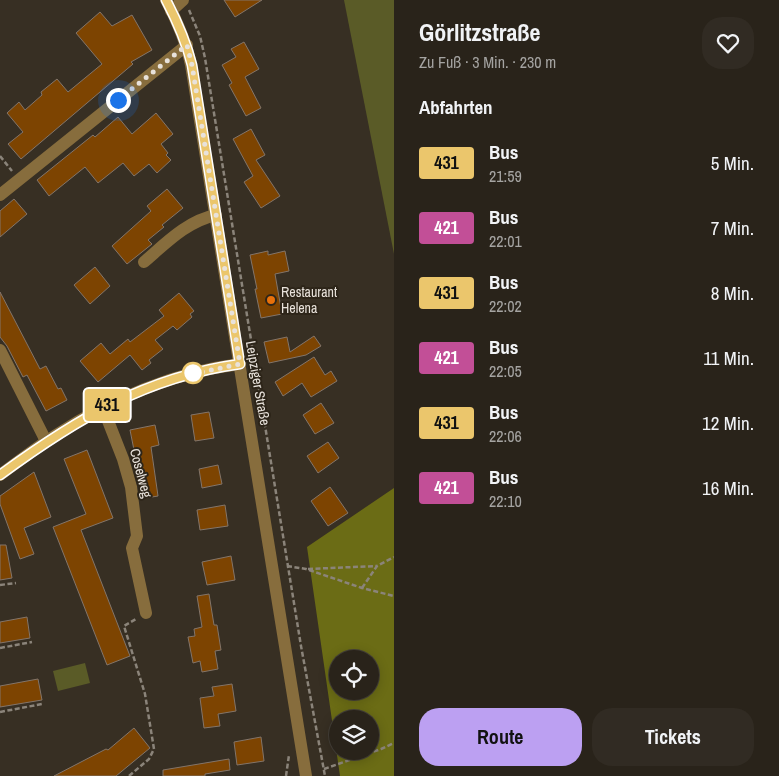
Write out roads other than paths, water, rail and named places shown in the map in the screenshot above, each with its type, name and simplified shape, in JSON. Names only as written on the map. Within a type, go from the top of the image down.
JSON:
[{"type":"street","points":[[168,5],[186,5]]},
{"type":"street","name":"Leipziger Straße","points":[[168,5],[187,45],[192,65],[306,776]]},
{"type":"street","points":[[0,195],[187,45]]},
{"type":"street","points":[[144,262],[191,223],[216,215]]},
{"type":"street","points":[[0,350],[46,442]]},
{"type":"street","points":[[0,475],[46,442],[102,408],[136,392],[199,372],[240,364]]},
{"type":"street","name":"Coselweg","points":[[102,408],[123,459],[130,487],[137,536],[132,548],[146,613]]},
{"type":"place","name":"Restaurant Helena","points":[[271,300]]}]
